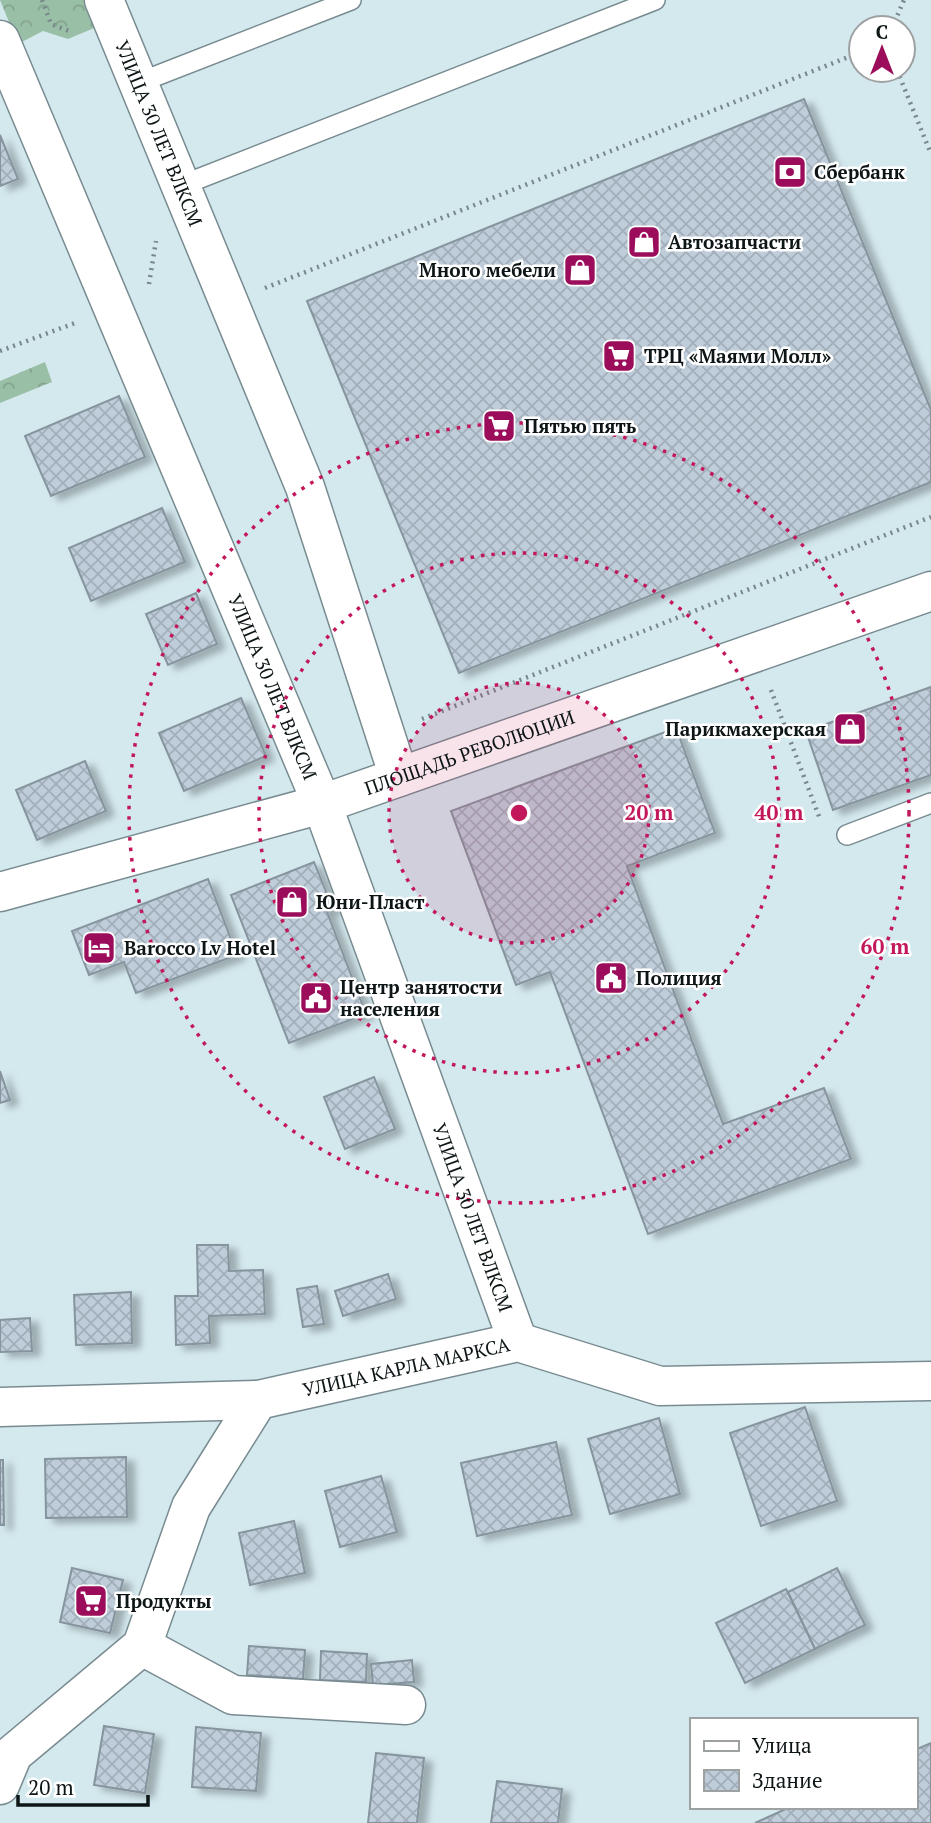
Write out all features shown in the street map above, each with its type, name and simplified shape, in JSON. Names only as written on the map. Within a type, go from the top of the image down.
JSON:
[{"type":"street","name":"УЛИЦА 30 ЛЕТ ВЛКСМ","points":[[104,0],[305,487],[399,777]]},
{"type":"street","name":"УЛИЦА 30 ЛЕТ ВЛКСМ","points":[[0,40],[323,804],[518,1342]]},
{"type":"street","name":"ПЛОЩАДЬ РЕВОЛЮЦИИ","points":[[0,892],[323,804],[931,591]]},
{"type":"street","name":"УЛИЦА КАРЛА МАРКСА","points":[[0,1407],[258,1400],[518,1342],[660,1386],[931,1381]]},
{"type":"street","points":[[0,1785],[13,1754],[142,1646],[191,1507],[258,1400]]},
{"type":"street","points":[[142,1646],[233,1695],[406,1705]]},
{"type":"lane","points":[[138,83],[351,0]]},
{"type":"lane","points":[[180,186],[655,0]]},
{"type":"lane","points":[[847,835],[931,803]]},
{"type":"path","points":[[42,0],[51,24],[78,34]]},
{"type":"path","points":[[229,303],[847,58]]},
{"type":"path","points":[[903,84],[931,154]]},
{"type":"path","points":[[0,351],[114,309]]},
{"type":"path","points":[[385,734],[931,517]]},
{"type":"path","points":[[757,653],[828,841],[847,835]]},
{"type":"green space","points":[[0,0],[88,0],[99,26],[68,39],[43,31],[18,44]]},
{"type":"green space","points":[[45,362],[52,382],[0,403],[0,381]]},
{"type":"building","name":"ТРЦ «Маями Молл»","points":[[804,99],[931,410],[931,482],[459,673],[307,301]]},
{"type":"building","points":[[0,135],[18,179],[0,186]]},
{"type":"building","points":[[119,396],[145,457],[51,496],[25,436]]},
{"type":"building","points":[[162,508],[185,562],[91,601],[69,548]]},
{"type":"building","points":[[196,593],[217,644],[168,665],[146,614]]},
{"type":"building","points":[[931,687],[931,775],[833,810],[806,731]]},
{"type":"building","points":[[241,698],[266,756],[184,791],[159,733]]},
{"type":"building","name":"Полиция","points":[[676,728],[715,833],[627,866],[723,1124],[824,1088],[851,1159],[648,1234],[550,972],[516,985],[451,811]]},
{"type":"building","points":[[85,761],[106,811],[37,840],[16,790]]},
{"type":"building","points":[[314,862],[333,909],[327,912],[366,1014],[289,1043],[231,895]]},
{"type":"building","points":[[208,879],[237,955],[136,993],[124,962],[89,975],[72,931]]},
{"type":"building","points":[[0,1071],[10,1100],[0,1103]]},
{"type":"building","points":[[374,1077],[395,1129],[345,1149],[324,1097]]},
{"type":"building","points":[[197,1245],[228,1245],[229,1271],[263,1270],[265,1314],[209,1316],[210,1343],[176,1345],[175,1296],[198,1296]]},
{"type":"building","points":[[388,1274],[396,1299],[343,1316],[335,1291]]},
{"type":"building","points":[[317,1286],[324,1324],[303,1327],[297,1289]]},
{"type":"building","points":[[131,1292],[132,1343],[76,1345],[74,1295]]},
{"type":"building","points":[[30,1318],[32,1351],[0,1352],[0,1320]]},
{"type":"building","points":[[805,1407],[837,1501],[761,1526],[730,1433]]},
{"type":"building","points":[[659,1418],[680,1494],[610,1514],[588,1439]]},
{"type":"building","points":[[556,1442],[572,1515],[477,1536],[461,1463]]},
{"type":"building","points":[[126,1457],[127,1517],[46,1518],[45,1459]]},
{"type":"building","points":[[0,1460],[3,1460],[4,1525],[0,1525]]},
{"type":"building","points":[[381,1476],[397,1532],[340,1547],[325,1491]]},
{"type":"building","points":[[294,1521],[305,1573],[250,1585],[239,1533]]},
{"type":"building","name":"Продукты","points":[[72,1568],[123,1580],[110,1633],[60,1622]]},
{"type":"building","points":[[837,1568],[865,1625],[815,1649],[788,1592]]},
{"type":"building","points":[[786,1589],[815,1649],[745,1683],[716,1623]]},
{"type":"building","points":[[249,1646],[305,1650],[303,1679],[247,1675]]},
{"type":"building","points":[[321,1651],[367,1654],[366,1682],[320,1680]]},
{"type":"building","points":[[412,1660],[414,1682],[373,1685],[371,1664]]},
{"type":"building","points":[[104,1726],[154,1734],[145,1793],[94,1785]]},
{"type":"building","points":[[196,1727],[261,1733],[256,1791],[192,1787]]},
{"type":"building","points":[[931,1743],[931,1823],[755,1823],[786,1809],[917,1809],[917,1749]]},
{"type":"building","points":[[376,1753],[424,1758],[417,1823],[368,1823]]},
{"type":"building","points":[[497,1781],[562,1789],[558,1823],[491,1823]]},
{"type":"place","name":"Сбербанк","points":[[790,172]]},
{"type":"place","name":"Автозапчасти","points":[[644,242]]},
{"type":"place","name":"Много мебели","points":[[580,270]]},
{"type":"place","name":"ТРЦ «Маями Молл»","points":[[619,356]]},
{"type":"place","name":"Пятью пять","points":[[499,426]]},
{"type":"place","name":"Парикмахерская","points":[[850,729]]},
{"type":"place","name":"Юни-Пласт","points":[[292,902]]},
{"type":"place","name":"Barocco Lv Hotel","points":[[99,948]]},
{"type":"place","name":"Полиция","points":[[611,978]]},
{"type":"place","name":"Центр занятости населения","points":[[316,998]]},
{"type":"place","name":"Продукты","points":[[91,1601]]}]
